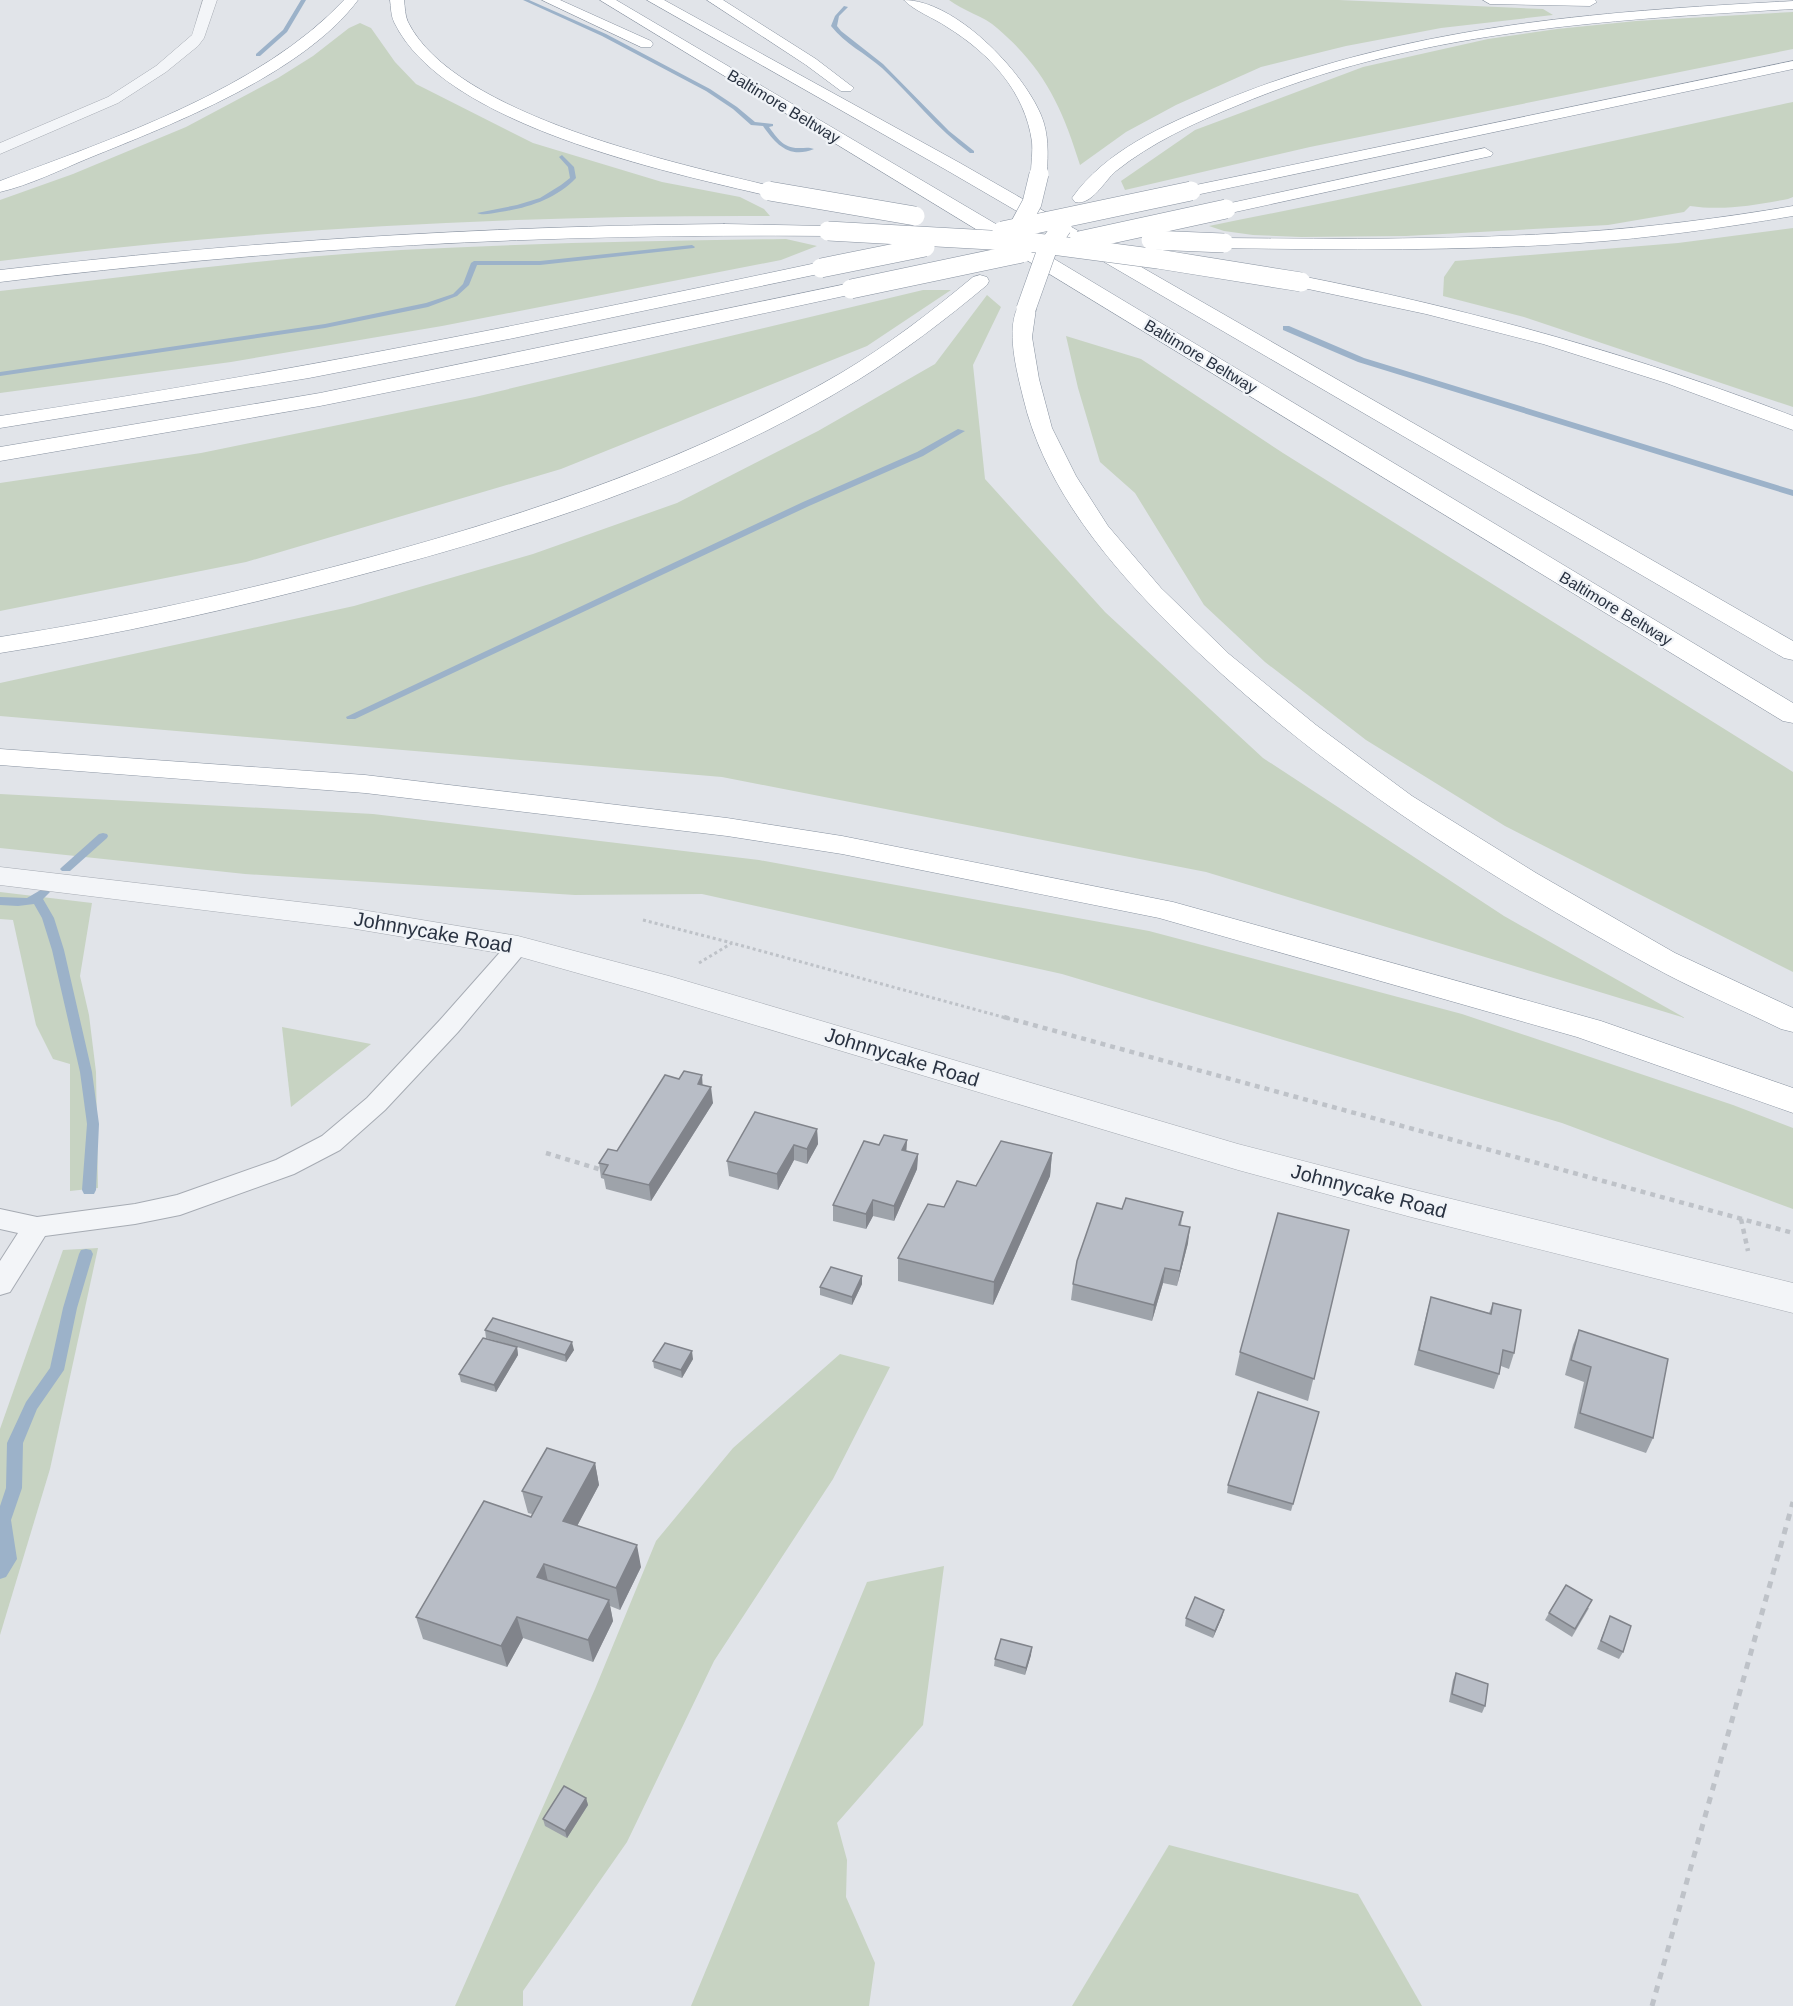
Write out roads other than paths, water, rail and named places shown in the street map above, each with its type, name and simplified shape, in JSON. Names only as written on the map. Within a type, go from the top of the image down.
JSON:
[{"type":"highway","points":[[0,187],[157,124],[228,90],[296,49],[325,26],[351,0]]},
{"type":"highway","points":[[397,0],[401,23],[419,49],[440,69],[469,89],[510,111],[566,134],[687,172],[769,191],[941,219],[1094,236],[1224,243],[1383,245],[1558,240],[1693,226],[1793,211]]},
{"type":"highway","points":[[549,0],[659,51]]},
{"type":"highway","name":"Baltimore Beltway","points":[[607,0],[995,231],[1793,715]]},
{"type":"highway","name":"Baltimore Beltway","points":[[654,0],[954,167],[1793,652]]},
{"type":"highway","points":[[714,0],[811,62],[954,167]]},
{"type":"highway","points":[[0,645],[191,609],[366,567],[480,535],[597,494],[712,448],[779,417],[837,386],[888,354],[939,317],[980,281],[1014,236],[1032,203],[1039,174],[1040,143],[1030,108],[1019,84],[983,45],[935,12],[911,0]]},
{"type":"highway","points":[[1490,0],[1599,2]]},
{"type":"highway","points":[[1621,2],[1793,0]]},
{"type":"highway","points":[[1793,5],[1636,15],[1534,26],[1426,44],[1319,69],[1250,93],[1178,126],[1110,168],[1081,198],[1048,247],[1026,309],[1022,336],[1029,379],[1041,428],[1065,476],[1098,530],[1152,593],[1220,660],[1306,731],[1402,802],[1525,880],[1664,960],[1793,1021]]},
{"type":"highway","points":[[679,61],[995,231]]},
{"type":"highway","points":[[0,422],[194,392],[377,360],[1793,65]]},
{"type":"highway","points":[[0,454],[219,419],[396,386],[1504,149]]},
{"type":"highway","points":[[0,276],[168,258],[467,236],[660,229],[828,231],[1029,242],[1158,259],[1389,299],[1482,322],[1680,381],[1793,424]]},
{"type":"highway","points":[[0,757],[365,784],[692,823],[842,845],[1162,909],[1589,1029],[1793,1101]]},
{"type":"street","points":[[0,150],[112,100],[161,69],[193,44],[199,35],[210,0]]},
{"type":"street","name":"Johnnycake Road","points":[[0,876],[350,918],[518,946],[674,989],[1216,1151],[1411,1203],[1793,1298]]},
{"type":"lane","points":[[0,1219],[37,1227],[135,1214],[180,1205],[285,1167],[331,1143],[376,1104],[449,1026],[518,946]]},
{"type":"lane","points":[[0,1284],[37,1227]]},
{"type":"waterway","points":[[262,2],[268,0]]},
{"type":"waterway","points":[[258,55],[285,31],[304,0]]},
{"type":"waterway","points":[[525,0],[604,35],[708,90],[735,108],[753,124],[771,125]]},
{"type":"waterway","points":[[846,7],[837,16],[834,26],[839,32],[881,65],[935,121],[972,152]]},
{"type":"waterway","points":[[765,125],[778,143],[788,149],[811,149]]},
{"type":"waterway","points":[[480,213],[530,203],[563,187],[573,178],[571,167],[562,157]]},
{"type":"waterway","points":[[0,374],[325,326],[428,305],[455,295],[466,285],[474,263],[540,263],[692,247]]},
{"type":"waterway","points":[[1286,328],[1361,360],[1793,493]]},
{"type":"waterway","points":[[351,717],[806,504],[920,454],[961,431]]},
{"type":"waterway","points":[[66,869],[103,836]]},
{"type":"waterway","points":[[0,901],[29,902],[44,892]]},
{"type":"waterway","points":[[38,900],[48,918],[58,950],[86,1072],[93,1124],[89,1190]]},
{"type":"waterway","points":[[0,1572],[9,1559],[3,1520],[14,1488],[15,1443],[31,1406],[57,1370],[70,1308],[86,1254]]}]
